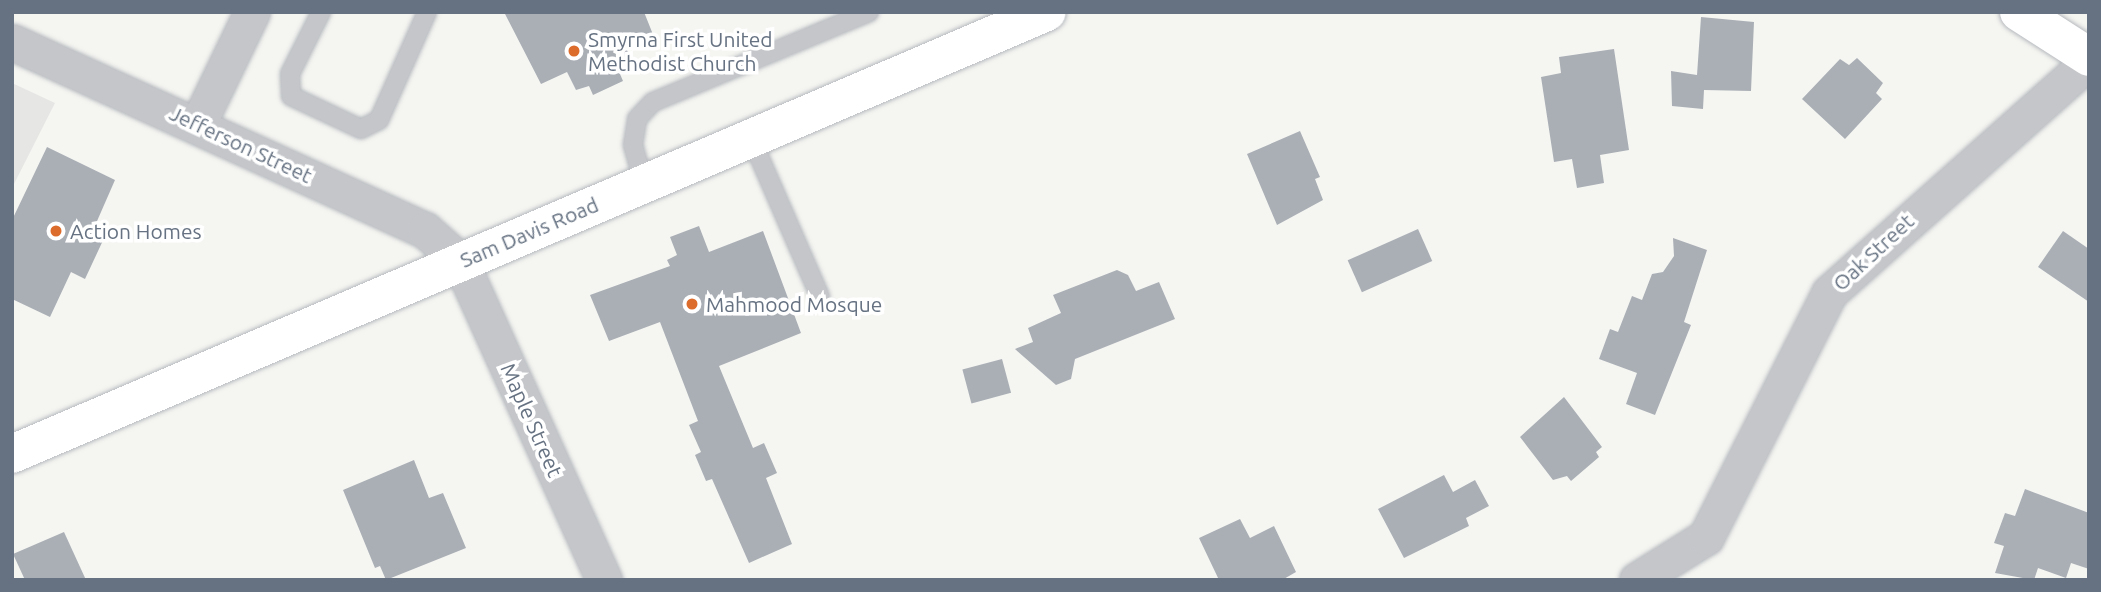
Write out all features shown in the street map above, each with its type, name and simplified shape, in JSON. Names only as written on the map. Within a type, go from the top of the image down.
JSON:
[{"type":"street","points":[[198,124],[252,12]]},
{"type":"street","name":"Sam Davis Road","points":[[12,454],[1048,12]]},
{"type":"street","points":[[2019,12],[2089,59]]},
{"type":"street","name":"Jefferson Street","points":[[12,41],[425,230],[460,261]]},
{"type":"street","name":"Oak Street","points":[[1637,580],[1706,537],[1829,293],[2089,59]]},
{"type":"street","name":"Maple Street","points":[[460,261],[604,580]]},
{"type":"lane","points":[[321,12],[290,74],[291,96],[361,129],[379,120],[427,12]]},
{"type":"lane","points":[[644,184],[633,145],[637,119],[653,102],[869,12]]},
{"type":"lane","points":[[751,138],[820,297]]},
{"type":"shaded area","points":[[12,83],[55,103],[12,188]]},
{"type":"building","name":"Smyrna First United Methodist Church","points":[[504,12],[644,12],[654,37],[626,48],[635,66],[620,74],[623,81],[593,95],[589,86],[576,90],[567,72],[541,84]]},
{"type":"building","points":[[1701,17],[1754,22],[1751,91],[1704,90],[1703,109],[1672,106],[1671,71],[1697,75]]},
{"type":"building","points":[[1614,49],[1629,150],[1600,155],[1604,183],[1577,188],[1572,159],[1554,162],[1541,77],[1561,73],[1559,57]]},
{"type":"building","points":[[1857,58],[1883,83],[1876,93],[1882,99],[1845,139],[1802,99],[1840,59],[1849,65]]},
{"type":"building","points":[[1300,131],[1320,177],[1315,179],[1323,200],[1277,225],[1247,154]]},
{"type":"building","name":"Action Homes","points":[[47,147],[115,180],[94,228],[106,234],[85,279],[71,272],[50,317],[12,299],[12,220]]},
{"type":"building","name":"Mahmood Mosque","points":[[699,226],[709,252],[763,231],[801,333],[719,366],[753,448],[764,443],[777,473],[766,478],[792,544],[749,563],[712,479],[706,481],[695,455],[701,452],[689,425],[698,421],[660,322],[609,341],[590,295],[670,266],[667,260],[677,255],[670,237]]},
{"type":"building","points":[[1418,229],[1432,261],[1362,292],[1348,260]]},
{"type":"building","points":[[2063,231],[2089,249],[2089,302],[2038,267]]},
{"type":"building","points":[[1673,238],[1707,250],[1684,322],[1691,325],[1655,415],[1626,404],[1637,373],[1599,359],[1610,329],[1618,332],[1632,296],[1642,300],[1652,274],[1663,272],[1674,256]]},
{"type":"building","points":[[1117,270],[1128,275],[1136,291],[1159,282],[1175,319],[1075,359],[1071,379],[1056,385],[1015,349],[1033,342],[1028,328],[1061,313],[1053,295]]},
{"type":"building","points":[[1002,359],[1011,393],[971,403],[962,370]]},
{"type":"building","points":[[1564,397],[1602,447],[1596,452],[1599,457],[1571,481],[1567,476],[1553,480],[1520,437]]},
{"type":"building","points":[[414,460],[429,498],[443,493],[466,548],[386,580],[380,566],[375,568],[343,490]]},
{"type":"building","points":[[1444,475],[1453,492],[1475,480],[1489,506],[1466,518],[1469,526],[1404,558],[1378,509]]},
{"type":"building","points":[[2025,489],[2089,513],[2089,569],[2071,563],[2066,578],[2038,568],[2034,580],[1995,573],[2004,546],[1994,543],[2005,513],[2015,516]]},
{"type":"building","points":[[1240,519],[1250,538],[1274,526],[1296,572],[1282,580],[1219,580],[1199,538]]},
{"type":"building","points":[[64,532],[86,580],[25,580],[13,554]]},
{"type":"place","name":"Smyrna First United Methodist Church","points":[[574,51]]},
{"type":"place","name":"Action Homes","points":[[56,231]]},
{"type":"place","name":"Mahmood Mosque","points":[[692,304]]}]
